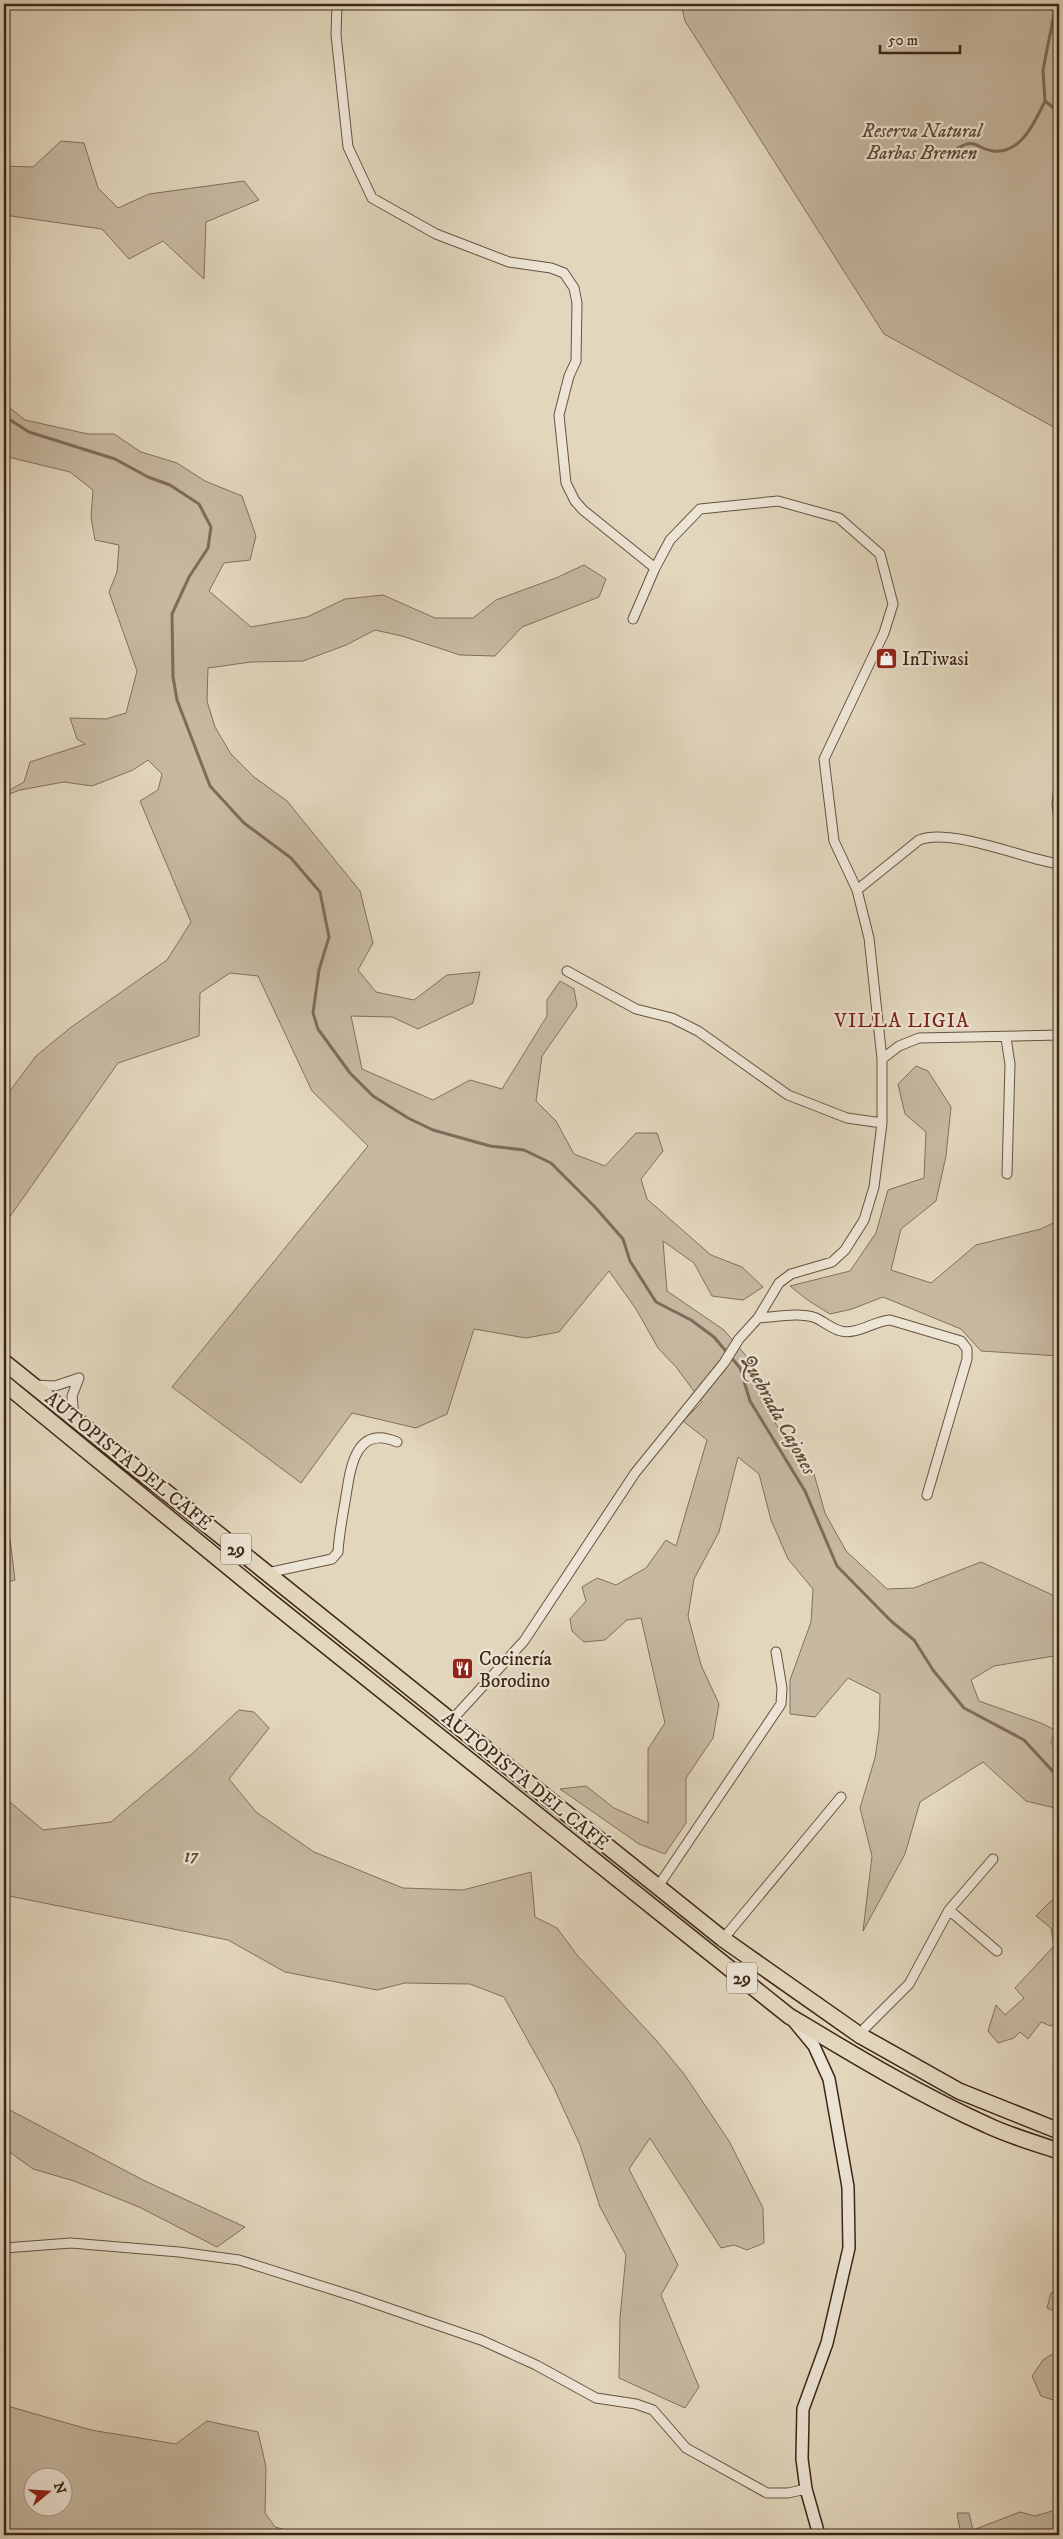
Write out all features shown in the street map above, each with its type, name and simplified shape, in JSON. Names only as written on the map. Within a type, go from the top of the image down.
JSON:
[{"type":"highway","name":"AUTOPISTA DEL CAFÉ","points":[[4,1362],[451,1721],[660,1885],[723,1939],[861,2036],[959,2091],[1059,2131]]},
{"type":"highway","name":"AUTOPISTA DEL CAFÉ","points":[[4,1383],[270,1601],[789,2016],[881,2072],[938,2102],[988,2126],[1059,2151]]},
{"type":"street","points":[[337,4],[336,35],[348,147],[372,198],[436,234],[509,262],[551,268],[564,273],[574,288],[577,304],[576,361],[569,376],[559,415],[566,483],[575,501],[583,510],[654,568]]},
{"type":"street","points":[[451,1721],[524,1640],[635,1473],[724,1362],[739,1339],[758,1318],[779,1283],[791,1274],[832,1262],[845,1250],[864,1220],[874,1187],[882,1123],[882,1059],[869,938],[856,890],[834,841],[824,759],[884,633],[893,604],[880,554],[839,518],[778,501],[700,509],[670,540],[654,568],[633,619]]},
{"type":"street","points":[[1059,786],[1057,804],[1059,820]]},
{"type":"street","points":[[856,890],[919,840],[930,836],[973,843],[1059,864]]},
{"type":"street","points":[[568,971],[636,1009],[672,1018],[698,1031],[788,1095],[847,1118],[882,1123]]},
{"type":"street","points":[[882,1059],[899,1046],[919,1038],[1006,1038],[1059,1035]]},
{"type":"street","points":[[1006,1038],[1010,1064],[1007,1174]]},
{"type":"street","points":[[758,1318],[798,1315],[815,1318],[841,1332],[856,1330],[880,1320],[890,1320],[961,1341],[967,1349],[967,1359],[927,1496]]},
{"type":"street","points":[[32,1384],[54,1386],[79,1378],[72,1396],[75,1419]]},
{"type":"street","points":[[267,1573],[332,1559],[338,1552],[352,1458],[362,1445],[375,1437],[384,1436],[396,1442]]},
{"type":"street","points":[[660,1885],[782,1704],[782,1688],[776,1652]]},
{"type":"street","points":[[723,1939],[841,1797]]},
{"type":"street","points":[[861,2036],[865,2028],[916,1974],[948,1910],[993,1859]]},
{"type":"street","points":[[948,1910],[997,1951]]},
{"type":"street","points":[[789,2016],[814,2046],[829,2079],[848,2187],[849,2248],[827,2343],[804,2409],[802,2459],[806,2489],[818,2535]]},
{"type":"street","points":[[4,2248],[71,2243],[179,2252],[239,2260],[482,2340],[536,2365],[596,2398],[636,2404],[653,2410],[686,2448],[767,2493],[788,2493],[806,2489]]},
{"type":"green space","name":"Reserva Natural Barbas Bremen","points":[[681,4],[1059,4],[1059,430],[884,334],[685,21]]},
{"type":"green space","points":[[61,141],[84,143],[98,188],[118,208],[149,194],[244,181],[259,200],[206,222],[204,279],[163,241],[129,259],[102,229],[4,215],[4,166],[33,167]]},
{"type":"green space","points":[[4,403],[25,420],[88,434],[114,434],[141,452],[177,463],[205,481],[242,496],[256,536],[250,560],[224,563],[209,591],[251,627],[307,617],[345,599],[383,595],[435,618],[473,618],[496,600],[556,578],[584,565],[606,579],[599,597],[522,627],[495,656],[460,655],[402,636],[375,630],[346,645],[303,661],[251,662],[208,668],[207,701],[215,727],[231,754],[254,777],[287,801],[360,891],[373,943],[358,970],[376,992],[414,1000],[447,975],[480,972],[473,1003],[418,1029],[392,1017],[351,1016],[362,1069],[433,1100],[470,1080],[502,1089],[547,1016],[547,1000],[560,981],[574,989],[577,1006],[542,1056],[536,1101],[556,1121],[574,1154],[605,1166],[636,1133],[657,1133],[663,1151],[641,1179],[647,1199],[711,1255],[742,1267],[763,1287],[743,1300],[712,1296],[694,1263],[663,1241],[667,1291],[724,1330],[748,1358],[761,1377],[768,1411],[788,1444],[814,1474],[825,1513],[846,1551],[887,1589],[914,1588],[981,1562],[1059,1598],[1059,1659],[1054,1656],[994,1666],[971,1680],[979,1701],[1041,1723],[1055,1730],[1051,1742],[1059,1755],[1059,1809],[1026,1801],[983,1762],[920,1802],[905,1854],[863,1931],[872,1856],[860,1808],[875,1758],[879,1731],[880,1694],[848,1678],[815,1717],[790,1714],[790,1680],[811,1622],[813,1589],[788,1559],[771,1520],[759,1474],[738,1457],[719,1532],[694,1579],[688,1616],[701,1665],[719,1704],[713,1738],[686,1778],[686,1823],[665,1854],[639,1844],[560,1789],[586,1786],[614,1808],[648,1823],[648,1749],[665,1723],[641,1618],[627,1620],[605,1640],[584,1642],[572,1631],[570,1619],[586,1601],[582,1587],[597,1578],[616,1585],[646,1568],[666,1540],[676,1546],[707,1440],[683,1421],[702,1402],[676,1367],[658,1348],[636,1309],[609,1271],[559,1332],[526,1338],[474,1329],[447,1414],[416,1428],[352,1413],[301,1483],[172,1387],[368,1146],[312,1091],[258,976],[230,973],[200,993],[199,1036],[118,1063],[4,1225],[4,1099],[36,1056],[70,1028],[167,960],[191,922],[140,801],[158,790],[162,774],[148,760],[133,770],[92,786],[64,782],[20,790],[4,796],[4,793],[24,782],[30,762],[85,744],[77,739],[70,718],[106,719],[126,713],[137,671],[109,592],[117,572],[119,545],[95,540],[91,517],[93,490],[70,472],[4,456]]},
{"type":"green space","points":[[916,1066],[928,1071],[951,1107],[946,1156],[936,1201],[901,1229],[891,1270],[931,1283],[976,1245],[1041,1229],[1059,1220],[1059,1356],[981,1351],[961,1329],[883,1297],[852,1309],[830,1314],[790,1286],[850,1271],[876,1233],[888,1190],[924,1178],[926,1132],[905,1114],[898,1084]]},
{"type":"green space","points":[[4,1537],[10,1539],[15,1580],[4,1583]]},
{"type":"green space","name":"17","points":[[239,1710],[254,1712],[269,1728],[229,1779],[256,1812],[314,1852],[403,1888],[463,1890],[531,1872],[535,1917],[557,1928],[577,1955],[656,2040],[684,2074],[729,2141],[763,2208],[764,2243],[747,2250],[734,2245],[721,2248],[650,2138],[629,2169],[678,2265],[661,2295],[699,2387],[685,2408],[619,2378],[620,2318],[626,2255],[600,2207],[580,2145],[553,2086],[504,1997],[470,1984],[405,1983],[377,1990],[285,1972],[228,1940],[4,1895],[4,1797],[43,1830],[111,1822],[193,1753]]},
{"type":"green space","points":[[1059,1898],[1059,2021],[1051,2026],[1041,2022],[1028,2039],[1020,2032],[1014,2038],[998,2043],[988,2031],[996,2005],[1005,2015],[1024,1998],[1015,1988],[1054,1946],[1051,1928],[1036,1916],[1051,1901]]},
{"type":"green space","points":[[4,2107],[145,2181],[245,2227],[217,2247],[139,2207],[74,2181],[33,2169],[4,2148]]},
{"type":"green space","points":[[1059,2289],[1059,2313],[1047,2308],[1051,2293]]},
{"type":"green space","points":[[1059,2350],[1059,2402],[1041,2396],[1032,2376],[1043,2360]]},
{"type":"green space","points":[[4,2405],[91,2430],[176,2444],[207,2421],[258,2432],[266,2467],[265,2513],[275,2527],[303,2535],[4,2535]]},
{"type":"green space","points":[[1059,2509],[1059,2535],[961,2535],[957,2513],[969,2513],[973,2530],[1020,2512],[1035,2516]]},
{"type":"waterway","points":[[1056,4],[1043,70],[1045,101],[1059,112]]},
{"type":"waterway","points":[[954,151],[961,146],[971,143],[993,151],[1003,151],[1012,147],[1026,135],[1045,101]]},
{"type":"waterway","name":"Quebrada Cajones","points":[[4,416],[29,432],[115,459],[148,477],[170,485],[199,504],[211,527],[208,548],[189,577],[172,614],[173,677],[177,700],[210,786],[244,823],[291,858],[320,892],[329,937],[319,970],[313,1013],[318,1029],[350,1073],[373,1096],[408,1118],[433,1130],[490,1146],[524,1150],[551,1163],[595,1207],[623,1239],[630,1261],[656,1302],[691,1320],[714,1337],[740,1368],[750,1401],[805,1491],[837,1566],[891,1621],[914,1640],[933,1670],[964,1708],[1024,1740],[1059,1778]]},
{"type":"place","name":"InTiwasi","points":[[886,658]]},
{"type":"place","name":"Cocinería Borodino","points":[[463,1669]]},
{"type":"district","name":"VILLA LIGIA","points":[[902,1020]]}]
